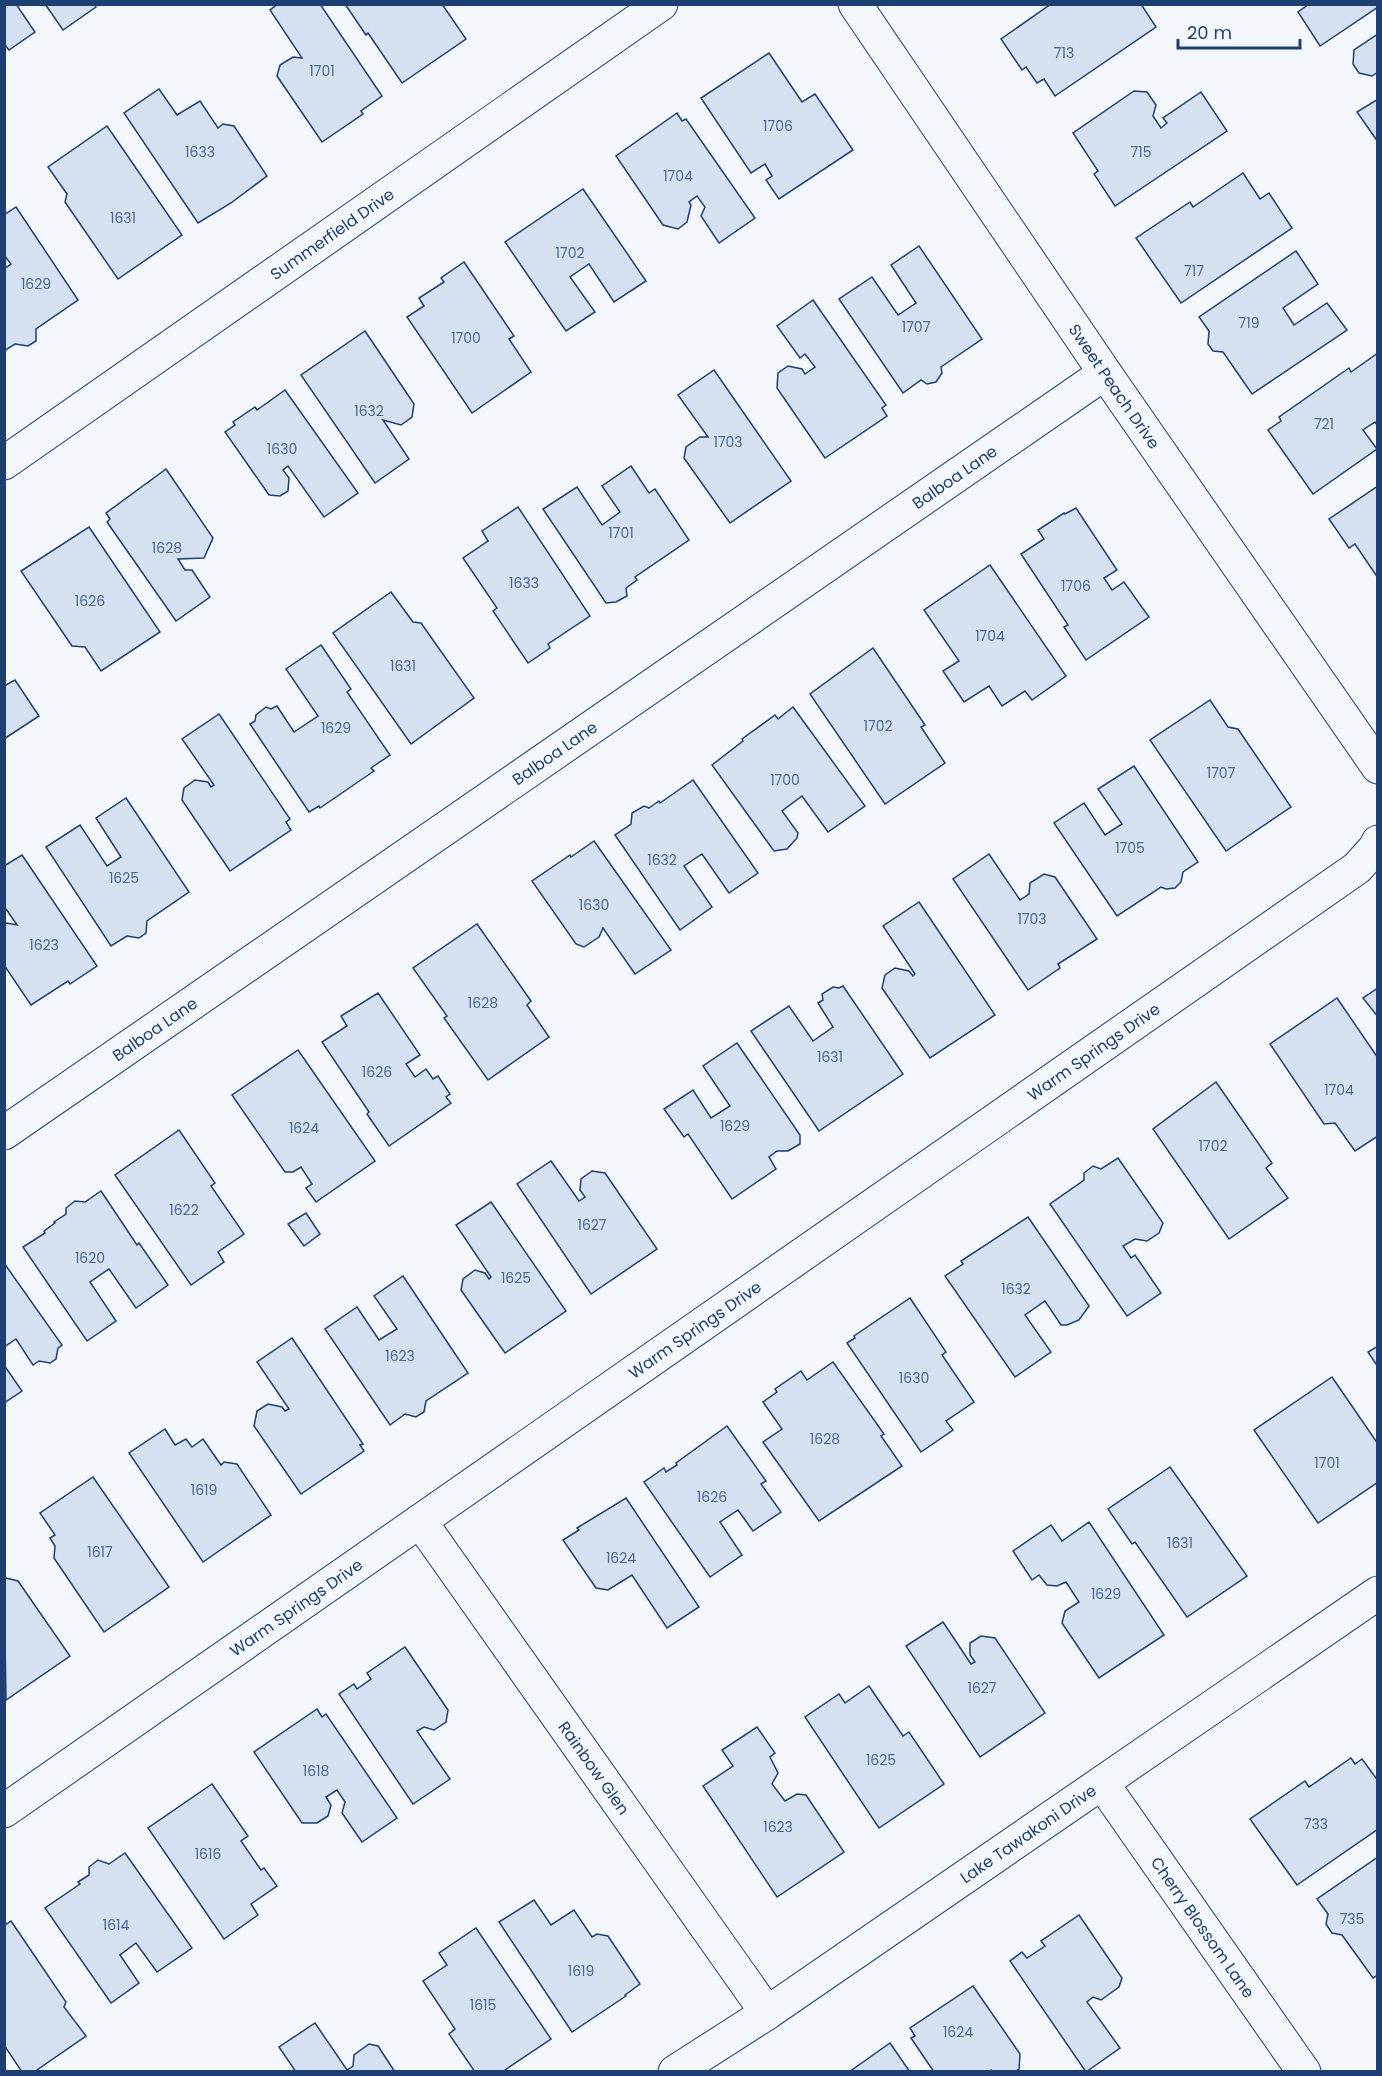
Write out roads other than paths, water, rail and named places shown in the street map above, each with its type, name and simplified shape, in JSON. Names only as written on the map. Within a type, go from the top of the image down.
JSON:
[{"type":"street","name":"Summerfield Drive","points":[[4,463],[661,4]]},
{"type":"street","name":"Sweet Peach Drive","points":[[855,4],[1377,767]]},
{"type":"street","name":"Balboa Lane","points":[[4,1133],[1106,373]]},
{"type":"street","name":"Warm Springs Drive","points":[[4,1811],[1357,868],[1375,848],[1377,842]]},
{"type":"street","name":"Rainbow Glen","points":[[420,1521],[766,2013]]},
{"type":"street","name":"Lake Tawakoni Drive","points":[[675,2072],[766,2013],[1377,1593]]},
{"type":"street","name":"Cherry Blossom Lane","points":[[1102,1783],[1304,2072]]}]
